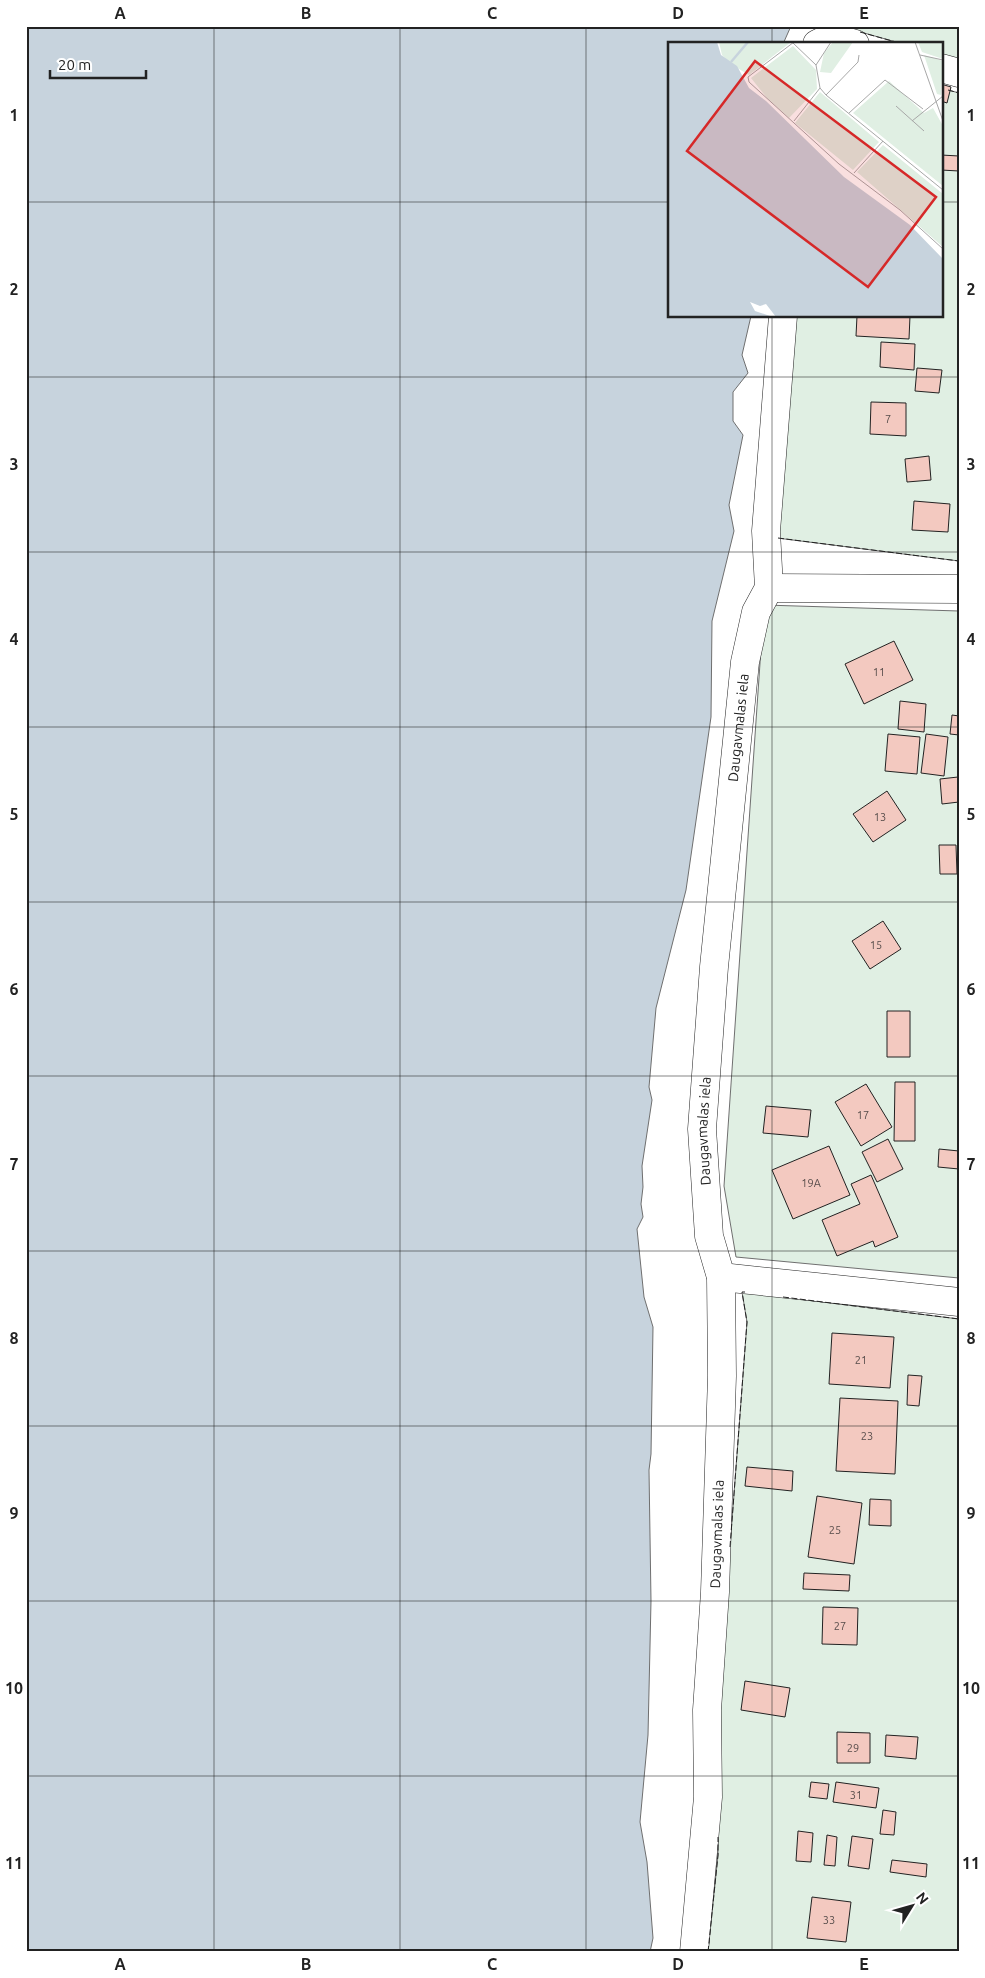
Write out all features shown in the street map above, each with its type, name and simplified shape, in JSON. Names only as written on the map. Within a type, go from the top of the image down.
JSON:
[{"type":"street","points":[[942,68],[959,73]]},
{"type":"street","points":[[783,318],[766,531],[770,588],[959,589]]},
{"type":"street","name":"Daugavmalas iela","points":[[694,1952],[708,1797],[707,1710],[715,1592],[722,1376],[721,1277],[709,1236],[702,1129],[714,967],[745,662],[756,612],[770,588]]},
{"type":"street","points":[[721,1277],[959,1302]]},
{"type":"green space","points":[[851,26],[959,26],[959,59],[942,54],[942,42],[896,42],[850,29]]},
{"type":"green space","points":[[942,88],[959,93],[959,561],[769,537],[784,318],[942,318]]},
{"type":"green space","points":[[764,605],[959,611],[959,1278],[736,1257],[724,1186]]},
{"type":"green space","points":[[742,1292],[959,1319],[959,1952],[708,1952],[718,1855],[719,1693],[747,1322]]},
{"type":"shaded area","points":[[26,26],[791,26],[784,42],[668,42],[668,318],[751,318],[742,355],[748,373],[733,392],[733,421],[743,435],[729,505],[734,531],[712,621],[711,717],[686,890],[656,1008],[649,1087],[652,1100],[642,1166],[643,1187],[641,1204],[643,1217],[637,1229],[644,1297],[653,1327],[651,1454],[649,1470],[651,1601],[648,1735],[640,1822],[647,1862],[653,1938],[650,1952],[26,1952]]},
{"type":"building","points":[[942,84],[951,87],[947,103],[942,101]]},
{"type":"building","points":[[942,155],[959,156],[959,171],[942,170]]},
{"type":"building","points":[[857,318],[910,318],[909,339],[856,336]]},
{"type":"building","points":[[881,342],[915,344],[914,370],[880,367]]},
{"type":"building","points":[[917,368],[942,370],[939,393],[915,391]]},
{"type":"building","points":[[871,402],[906,403],[906,436],[870,434]]},
{"type":"building","points":[[929,456],[931,480],[907,482],[905,459]]},
{"type":"building","points":[[914,501],[950,504],[948,532],[912,530]]},
{"type":"building","points":[[894,641],[913,680],[864,704],[845,664]]},
{"type":"building","points":[[900,701],[926,704],[924,732],[898,729]]},
{"type":"building","points":[[952,715],[959,716],[959,735],[950,734]]},
{"type":"building","points":[[888,734],[920,737],[917,774],[885,771]]},
{"type":"building","points":[[926,734],[948,737],[944,776],[921,773]]},
{"type":"building","points":[[958,777],[959,802],[942,804],[940,779]]},
{"type":"building","points":[[887,791],[906,820],[873,842],[853,814]]},
{"type":"building","points":[[939,845],[956,845],[957,874],[940,874]]},
{"type":"building","points":[[883,921],[901,949],[870,969],[852,941]]},
{"type":"building","points":[[887,1011],[910,1011],[910,1057],[887,1057]]},
{"type":"building","points":[[895,1082],[915,1082],[915,1141],[894,1141]]},
{"type":"building","points":[[866,1084],[892,1127],[861,1146],[835,1102]]},
{"type":"building","points":[[766,1106],[811,1110],[808,1137],[763,1133]]},
{"type":"building","points":[[888,1139],[903,1169],[877,1182],[862,1152]]},
{"type":"building","points":[[829,1146],[850,1195],[793,1219],[772,1170]]},
{"type":"building","points":[[939,1149],[959,1151],[959,1169],[938,1167]]},
{"type":"building","points":[[871,1175],[898,1237],[875,1247],[873,1241],[837,1256],[822,1220],[860,1204],[851,1184]]},
{"type":"building","points":[[832,1333],[894,1337],[890,1388],[829,1384]]},
{"type":"building","points":[[908,1375],[922,1376],[919,1406],[907,1405]]},
{"type":"building","points":[[840,1398],[898,1401],[895,1474],[836,1471]]},
{"type":"building","points":[[747,1467],[793,1471],[792,1491],[745,1486]]},
{"type":"building","points":[[817,1496],[862,1503],[854,1564],[808,1557]]},
{"type":"building","points":[[870,1499],[891,1500],[891,1526],[869,1525]]},
{"type":"building","points":[[804,1573],[850,1575],[849,1591],[803,1589]]},
{"type":"building","points":[[823,1607],[858,1608],[857,1645],[822,1644]]},
{"type":"building","points":[[745,1681],[790,1688],[785,1717],[741,1710]]},
{"type":"building","points":[[837,1732],[870,1733],[870,1763],[837,1763]]},
{"type":"building","points":[[886,1735],[918,1737],[916,1759],[885,1756]]},
{"type":"building","points":[[811,1782],[829,1784],[827,1799],[809,1797]]},
{"type":"building","points":[[836,1782],[879,1788],[876,1808],[833,1802]]},
{"type":"building","points":[[883,1810],[896,1812],[894,1835],[880,1834]]},
{"type":"building","points":[[798,1831],[813,1833],[811,1862],[796,1861]]},
{"type":"building","points":[[827,1835],[837,1837],[835,1866],[824,1865]]},
{"type":"building","points":[[852,1836],[873,1839],[869,1869],[848,1866]]},
{"type":"building","points":[[892,1860],[927,1864],[926,1877],[890,1872]]},
{"type":"building","points":[[812,1897],[851,1902],[846,1942],[807,1938]]},
{"type":"fence","points":[[860,32],[896,42]]},
{"type":"fence","points":[[948,90],[959,93]]},
{"type":"fence","points":[[778,538],[959,561]]},
{"type":"fence","points":[[730,1547],[747,1322],[742,1292],[745,1292]]},
{"type":"fence","points":[[783,1297],[959,1319]]},
{"type":"fence","points":[[708,1952],[718,1855],[718,1837]]}]
